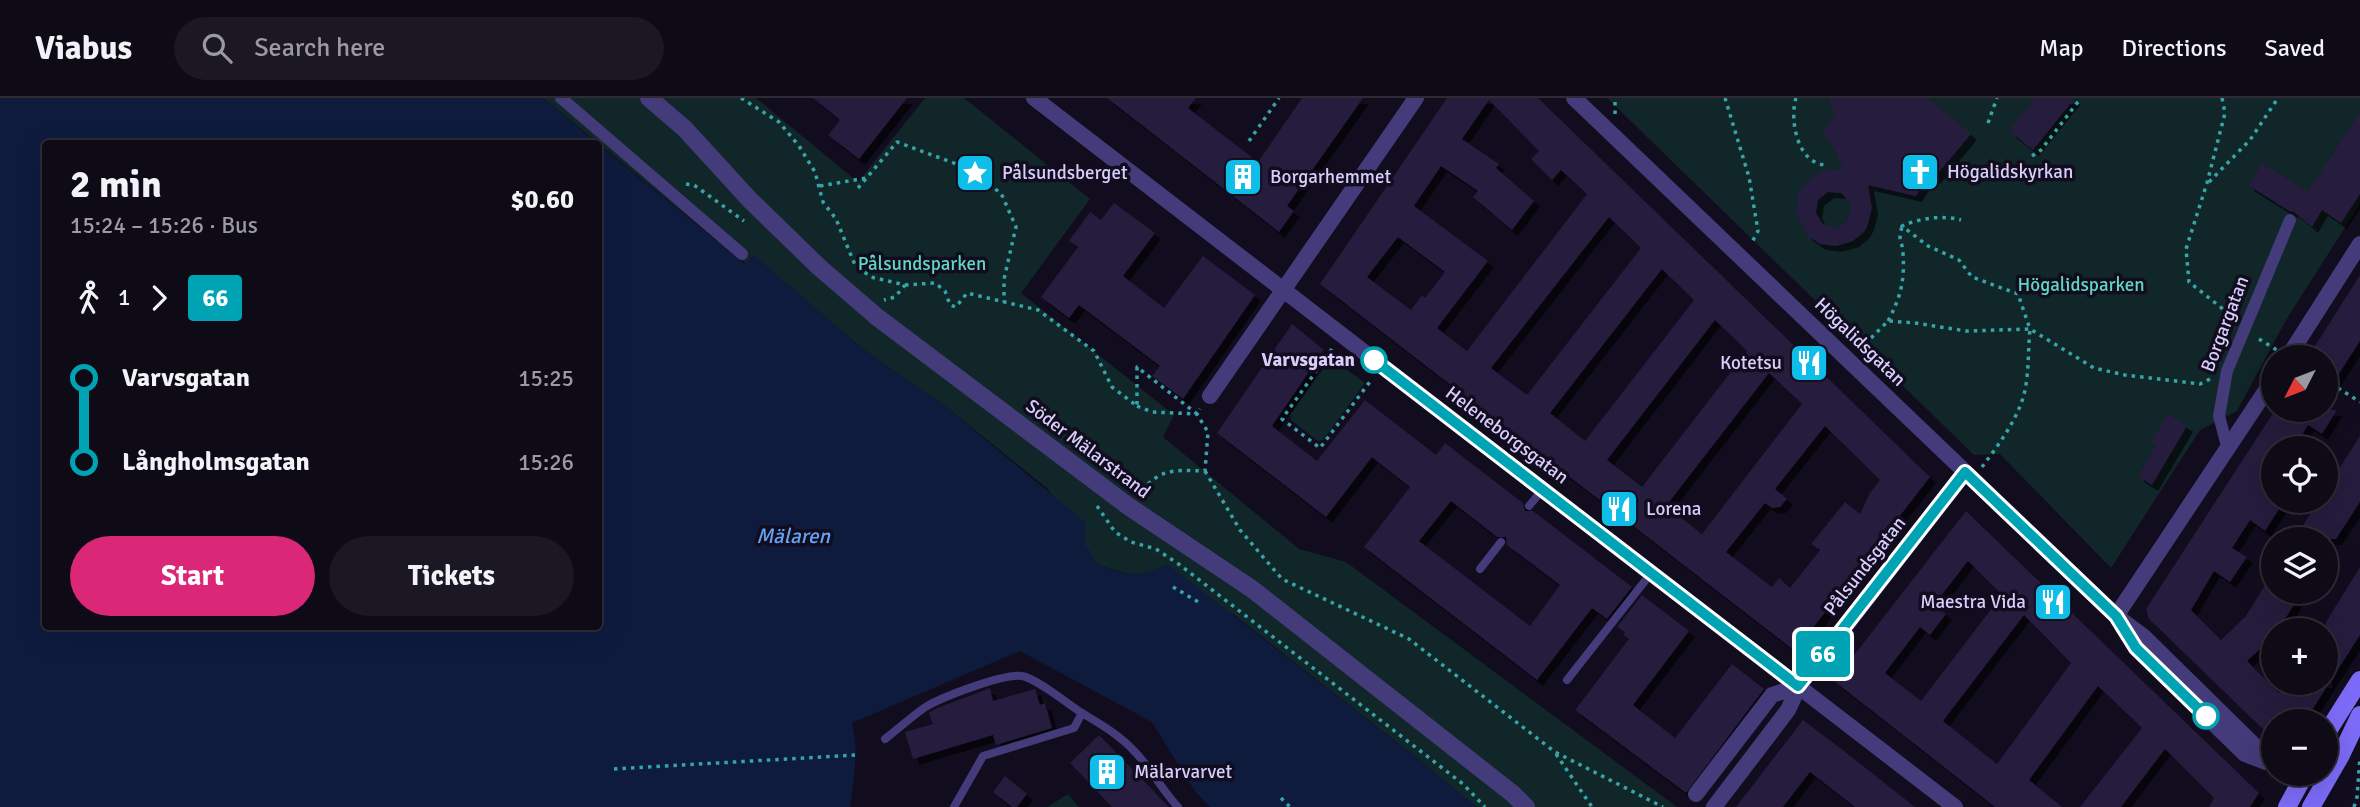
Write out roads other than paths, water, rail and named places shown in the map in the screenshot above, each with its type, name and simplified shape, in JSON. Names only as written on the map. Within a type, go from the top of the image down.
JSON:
[{"type":"main road","points":[[2338,715],[2360,680]]},
{"type":"main road","points":[[2338,748],[2360,715]]},
{"type":"main road","points":[[2287,807],[2298,786]]},
{"type":"main road","points":[[2311,807],[2317,786]]},
{"type":"street","points":[[561,98],[742,254]]},
{"type":"street","name":"Söder Mälarstrand","points":[[649,98],[685,129],[750,200],[819,267],[877,317],[1128,506],[1252,589],[1384,691],[1526,807]]},
{"type":"street","name":"Heleneborgsgatan","points":[[1034,98],[1955,807]]},
{"type":"street","points":[[1210,396],[1416,98]]},
{"type":"street","name":"Högalidsgatan","points":[[1574,98],[2116,616],[2144,637],[2261,750]]},
{"type":"street","name":"Borgargatan","points":[[2227,446],[2219,416],[2227,371],[2290,220]]},
{"type":"street","points":[[2296,345],[2360,244]]},
{"type":"street","points":[[2116,616],[2261,397]]},
{"type":"street","name":"Pålsundsgatan","points":[[1714,807],[1788,710],[1798,686],[1969,475]]},
{"type":"street","name":"Högalidsgatan","points":[[2116,616],[2136,648],[2245,754],[2261,760]]},
{"type":"street","name":"Pålsundsgatan","points":[[1696,794],[1772,695],[1798,686]]},
{"type":"lane","points":[[1530,506],[1543,489]]},
{"type":"lane","points":[[1480,569],[1501,542]]},
{"type":"lane","points":[[1567,680],[1652,572]]},
{"type":"lane","points":[[885,739],[941,699],[988,682],[1018,675],[1031,680],[1115,733],[1137,754],[1166,795],[1178,807]]},
{"type":"lane","points":[[954,807],[984,756],[1074,728],[1082,713]]},
{"type":"water","name":"Mälaren","points":[[0,98],[543,98],[593,140],[42,140],[42,630],[602,630],[602,147],[745,264],[754,255],[864,350],[945,406],[1086,523],[1085,544],[1098,565],[1133,574],[1167,564],[1476,807],[1210,807],[1194,790],[1152,722],[1020,651],[852,723],[855,754],[850,807],[0,807]]},
{"type":"place","name":"Högalidskyrkan","points":[[1920,172]]},
{"type":"place","name":"Pålsundsberget","points":[[975,173]]},
{"type":"place","name":"Borgarhemmet","points":[[1243,177]]},
{"type":"place","name":"Varvsgatan","points":[[1374,360]]},
{"type":"place","name":"Kotetsu","points":[[1809,363]]},
{"type":"place","name":"Lorena","points":[[1619,509]]},
{"type":"place","name":"Maestra Vida","points":[[2053,602]]},
{"type":"place","name":"Mälarvarvet","points":[[1107,772]]},
{"type":"park label","name":"Pålsundsparken","points":[[922,264]]},
{"type":"park label","name":"Högalidsparken","points":[[2081,285]]}]
